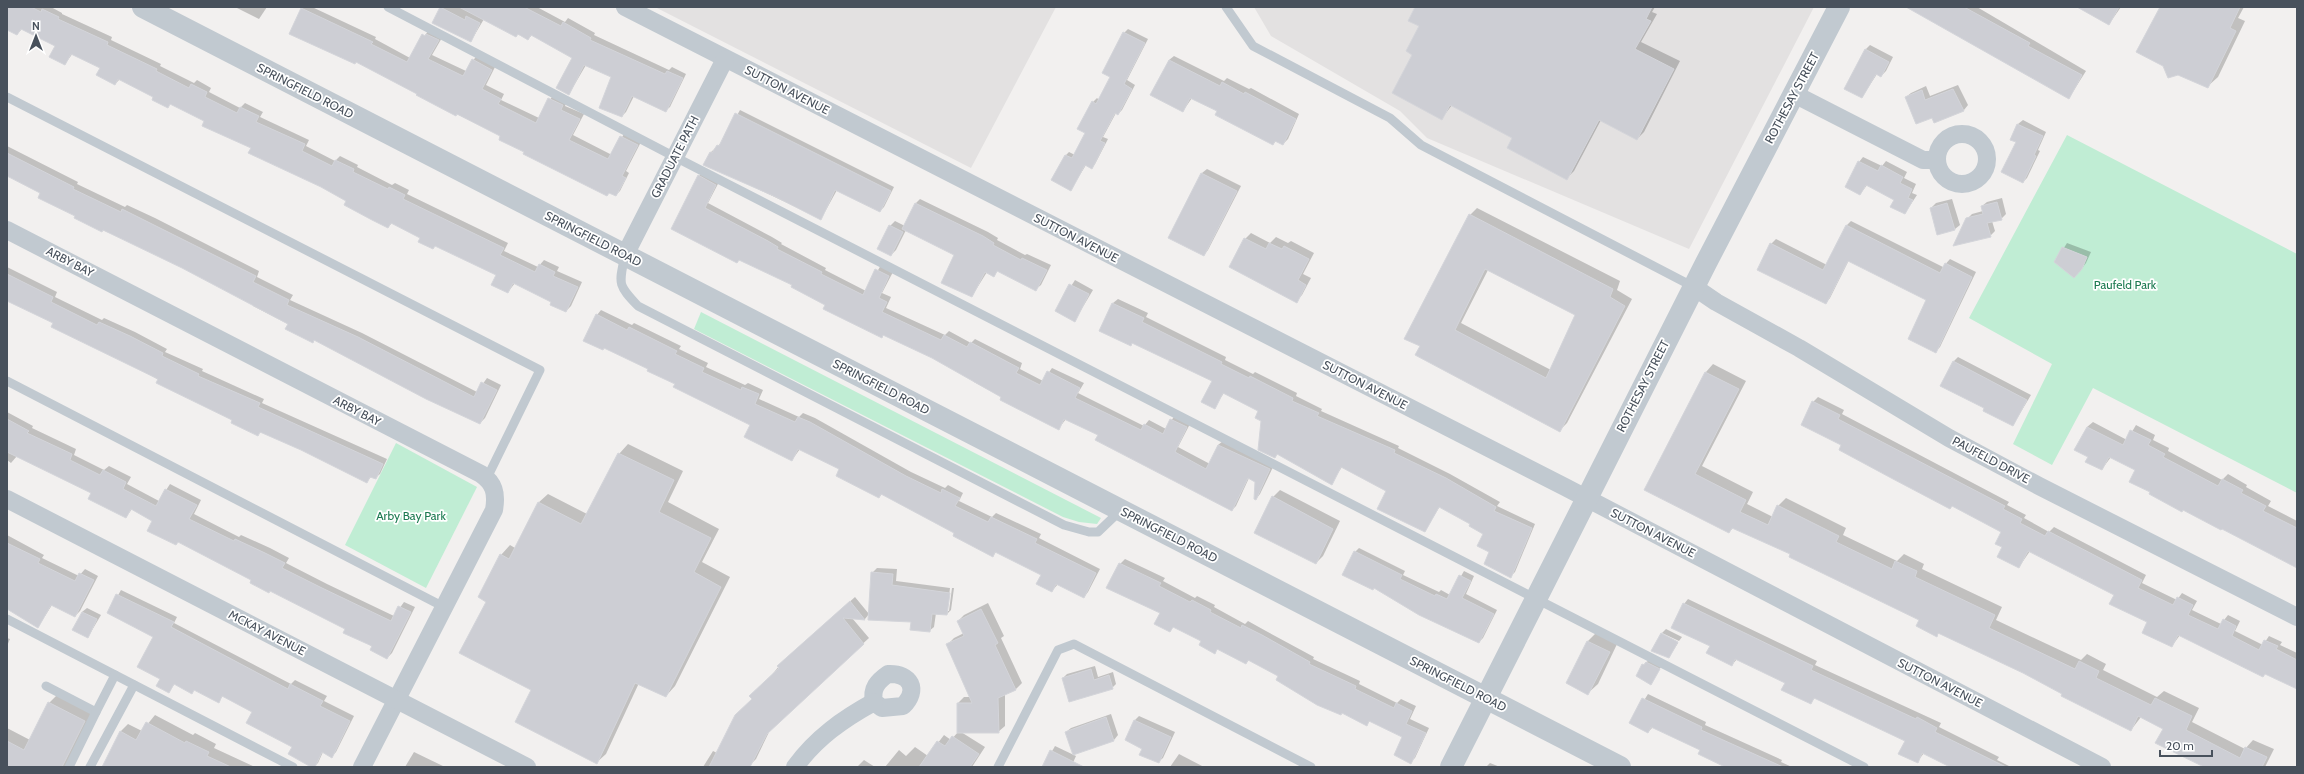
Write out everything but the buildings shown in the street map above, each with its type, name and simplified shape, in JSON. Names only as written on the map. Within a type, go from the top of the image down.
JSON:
[{"type":"street","name":"SPRINGFIELD ROAD","points":[[143,7],[1620,767]]},
{"type":"street","name":"SUTTON AVENUE","points":[[625,7],[1585,499],[2102,767]]},
{"type":"street","name":"ROTHESAY STREET","points":[[1450,767],[1536,600],[1585,499],[1839,7]]},
{"type":"street","name":"GRADUATE PATH","points":[[625,255],[725,59]]},
{"type":"street","points":[[1794,94],[1923,160],[1936,160]]},
{"type":"street","name":"ARBY BAY","points":[[7,230],[487,478]]},
{"type":"street","name":"PAUFELD DRIVE","points":[[1694,287],[1716,302],[1805,352],[1949,438],[2297,617]]},
{"type":"street","points":[[362,767],[494,510],[496,494],[493,485],[487,478]]},
{"type":"street","name":"MCKAY AVENUE","points":[[7,499],[527,767]]},
{"type":"street","points":[[795,767],[803,756],[826,733],[850,715],[874,702]]},
{"type":"lane","points":[[388,7],[675,157],[1864,767]]},
{"type":"lane","points":[[1226,7],[1253,46],[1390,118],[1422,145],[1694,287]]},
{"type":"lane","points":[[7,97],[540,370],[487,478]]},
{"type":"lane","points":[[625,255],[620,277],[622,290],[638,306],[702,339],[1064,525],[1089,532],[1098,532],[1121,510]]},
{"type":"lane","points":[[7,381],[444,607]]},
{"type":"lane","points":[[7,619],[293,767]]},
{"type":"lane","points":[[998,767],[1058,650],[1074,644],[1311,767]]},
{"type":"lane","points":[[69,767],[115,675]]},
{"type":"lane","points":[[90,767],[134,685]]},
{"type":"lane","points":[[46,686],[96,712]]},
{"type":"shaded area","points":[[655,7],[1056,7],[971,168]]},
{"type":"shaded area","points":[[1254,7],[1814,7],[1689,249],[1427,138],[1400,111],[1271,36]]},
{"type":"green space","name":"Paufeld Park","points":[[2067,135],[2297,254],[2297,493],[2093,388],[2052,465],[2013,444],[2052,364],[1969,318]]},
{"type":"green space","points":[[701,312],[1101,518],[1097,524],[1079,522],[1063,517],[694,329]]},
{"type":"green space","name":"Arby Bay Park","points":[[396,443],[477,487],[426,588],[345,545]]}]
